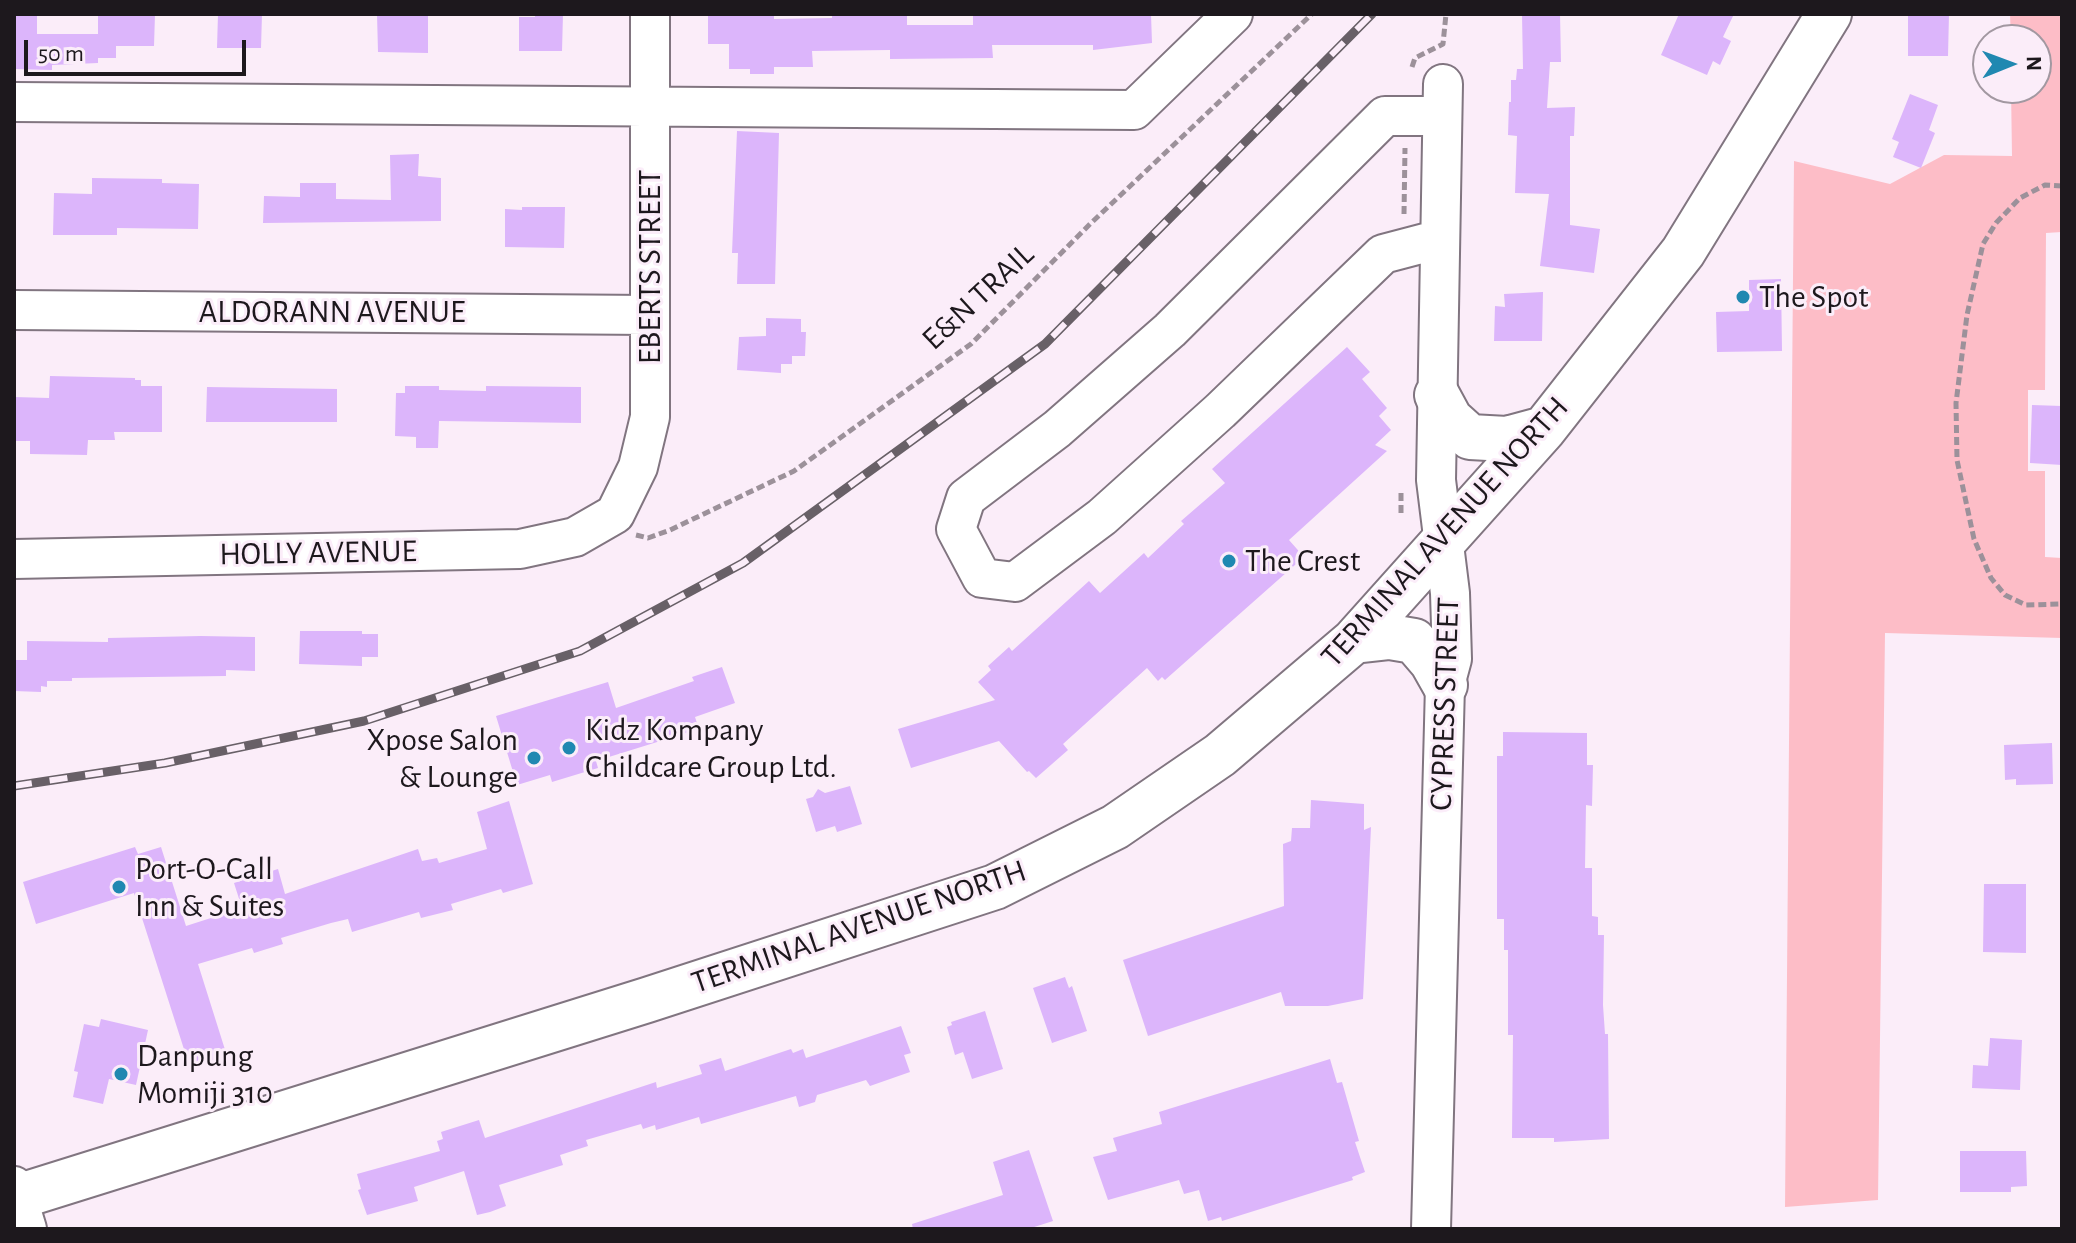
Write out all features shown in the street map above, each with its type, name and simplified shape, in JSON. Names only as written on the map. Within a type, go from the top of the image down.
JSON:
[{"type":"main road","name":"TERMINAL AVENUE NORTH","points":[[18,1202],[995,887],[1115,827],[1220,755],[1354,641],[1544,429],[1683,252],[1829,14]]},
{"type":"main road","points":[[1437,395],[1450,419],[1470,437],[1507,439],[1544,429]]},
{"type":"main road","points":[[1354,641],[1390,637],[1414,641],[1432,662],[1445,685]]},
{"type":"street","name":"EBERTS STREET","points":[[622,522],[650,417],[650,14]]},
{"type":"street","points":[[14,102],[1134,110],[1233,14]]},
{"type":"street","name":"CYPRESS STREET","points":[[1431,1229],[1445,685],[1452,659],[1444,541],[1436,480],[1443,100],[1385,116],[1170,330],[1057,429],[966,498],[956,529],[982,578],[1015,582],[1126,496],[1220,411],[1383,254],[1440,239]]},
{"type":"street","name":"ALDORANN AVENUE","points":[[14,310],[650,315]]},
{"type":"street","name":"HOLLY AVENUE","points":[[14,559],[520,549],[575,537],[622,522]]},
{"type":"path","name":"E&N TRAIL","points":[[622,522],[640,538],[648,538],[794,471],[971,344],[1090,224],[1312,14]]},
{"type":"path","points":[[2062,186],[2045,185],[2020,198],[1996,223],[1983,244],[1967,315],[1956,403],[1957,460],[1974,539],[1991,578],[2005,595],[2026,605],[2062,604]]},
{"type":"shaded area","points":[[2010,14],[2062,14],[2062,232],[2046,233],[2045,390],[2028,390],[2028,471],[2045,471],[2045,557],[2062,558],[2062,638],[1885,633],[1878,1200],[1785,1207],[1794,161],[1890,184],[1944,155],[2012,156],[2011,104],[2052,104],[2052,24],[2010,24]]},
{"type":"building","points":[[14,14],[37,14],[37,34],[98,34],[98,14],[155,14],[154,46],[116,46],[116,58],[98,58],[98,63],[52,65],[52,70],[14,69]]},
{"type":"building","points":[[218,14],[262,14],[261,48],[217,48]]},
{"type":"building","points":[[377,14],[428,16],[428,53],[378,52]]},
{"type":"building","points":[[535,14],[563,14],[562,51],[519,51],[519,17],[535,17]]},
{"type":"building","points":[[708,14],[774,14],[774,19],[832,18],[832,14],[907,14],[907,25],[973,25],[973,14],[1151,14],[1152,43],[1093,50],[1093,45],[992,45],[993,58],[890,59],[890,50],[812,51],[813,67],[774,67],[774,74],[750,74],[750,69],[729,69],[729,44],[708,44]]},
{"type":"building","points":[[1522,14],[1560,14],[1561,62],[1550,62],[1547,108],[1575,107],[1574,136],[1570,136],[1570,225],[1600,229],[1594,273],[1540,266],[1549,194],[1515,193],[1517,136],[1508,135],[1509,102],[1511,80],[1516,80],[1517,69],[1523,69]]},
{"type":"building","points":[[1679,14],[1734,14],[1723,37],[1731,41],[1720,65],[1713,61],[1707,75],[1661,55]]},
{"type":"building","points":[[1908,14],[1949,14],[1948,56],[1908,56]]},
{"type":"building","points":[[1910,94],[1938,105],[1929,130],[1935,133],[1921,168],[1893,157],[1899,142],[1892,139]]},
{"type":"building","points":[[737,131],[779,133],[775,284],[737,284],[738,253],[732,253]]},
{"type":"building","points":[[419,154],[418,176],[441,178],[441,221],[263,223],[264,196],[300,197],[300,183],[336,183],[336,199],[391,200],[390,155]]},
{"type":"building","points":[[92,178],[162,179],[162,183],[199,184],[198,229],[117,228],[117,235],[53,235],[54,193],[92,194]]},
{"type":"building","points":[[522,207],[565,207],[564,248],[505,247],[505,209],[522,210]]},
{"type":"building","points":[[1781,279],[1782,351],[1717,352],[1716,312],[1749,311],[1749,280]]},
{"type":"building","points":[[1543,292],[1542,341],[1494,341],[1495,306],[1505,307],[1504,294]]},
{"type":"building","points":[[766,318],[801,319],[801,332],[806,332],[805,356],[792,356],[792,364],[781,364],[781,373],[737,370],[739,337],[766,336]]},
{"type":"building","name":"The Crest","points":[[1347,347],[1370,372],[1362,379],[1387,408],[1379,416],[1391,430],[1375,445],[1387,451],[1289,540],[1304,557],[1165,680],[1162,677],[1158,681],[1147,668],[1063,744],[1068,750],[1036,778],[999,741],[911,768],[898,729],[995,700],[978,682],[991,670],[988,666],[1009,647],[1012,651],[1089,581],[1100,593],[1144,553],[1148,558],[1184,524],[1181,521],[1225,483],[1212,469]]},
{"type":"building","points":[[50,376],[135,378],[141,380],[141,386],[162,386],[162,432],[114,432],[115,440],[88,440],[87,455],[30,454],[30,441],[14,441],[14,397],[49,398]]},
{"type":"building","points":[[405,386],[486,391],[486,386],[581,387],[581,423],[439,421],[438,448],[416,448],[416,437],[395,436],[396,393],[405,393]]},
{"type":"building","points":[[207,387],[337,389],[337,422],[206,422]]},
{"type":"building","points":[[2032,405],[2062,406],[2062,465],[2030,463]]},
{"type":"building","points":[[300,631],[378,634],[378,657],[362,657],[362,666],[299,664]]},
{"type":"building","points":[[255,637],[255,671],[226,670],[226,676],[72,678],[72,681],[47,681],[47,687],[41,686],[41,692],[14,691],[14,660],[27,660],[27,641],[108,642],[108,638]]},
{"type":"building","points":[[722,667],[735,703],[695,717],[699,729],[596,761],[598,768],[552,782],[550,775],[517,785],[496,716],[608,682],[616,708],[694,681],[692,677]]},
{"type":"building","points":[[1503,732],[1587,733],[1587,765],[1593,765],[1592,806],[1586,805],[1585,868],[1592,868],[1592,916],[1598,917],[1598,935],[1604,935],[1603,1005],[1605,1034],[1608,1034],[1609,1139],[1554,1142],[1554,1138],[1512,1138],[1513,1035],[1508,1035],[1508,950],[1504,950],[1504,919],[1497,919],[1497,756],[1503,756]]},
{"type":"building","points":[[2052,743],[2053,784],[2016,785],[2016,779],[2005,780],[2004,745]]},
{"type":"building","points":[[850,786],[862,824],[837,832],[835,826],[816,832],[806,799],[813,797],[818,789],[825,793]]},
{"type":"building","points":[[1311,800],[1364,804],[1364,830],[1371,827],[1363,999],[1328,1006],[1285,1006],[1281,992],[1148,1036],[1123,960],[1284,906],[1283,844],[1291,841],[1292,828],[1310,828]]},
{"type":"building","points":[[509,801],[533,884],[503,893],[501,889],[451,904],[453,910],[421,918],[419,912],[352,932],[348,919],[331,923],[281,938],[283,944],[254,953],[252,948],[198,964],[227,1056],[190,1068],[134,893],[36,924],[23,882],[135,847],[138,854],[161,847],[186,926],[242,908],[234,883],[278,869],[285,894],[418,849],[422,861],[437,858],[439,863],[487,849],[477,812]]},
{"type":"building","points":[[1984,884],[2026,884],[2026,953],[1983,952]]},
{"type":"building","points":[[1065,977],[1069,988],[1072,986],[1087,1031],[1052,1043],[1033,988]]},
{"type":"building","points":[[985,1011],[1003,1069],[972,1079],[963,1052],[955,1055],[947,1027],[952,1025],[951,1022]]},
{"type":"building","points":[[101,1019],[148,1030],[136,1085],[109,1079],[103,1104],[73,1097],[78,1072],[74,1071],[84,1024],[99,1027]]},
{"type":"building","points":[[901,1026],[911,1053],[904,1055],[910,1072],[870,1086],[866,1080],[817,1095],[815,1102],[799,1107],[796,1096],[701,1124],[699,1117],[656,1130],[655,1125],[643,1129],[641,1124],[586,1140],[588,1146],[560,1155],[563,1165],[499,1185],[506,1206],[490,1212],[477,1215],[464,1171],[414,1187],[418,1201],[367,1215],[358,1190],[361,1189],[357,1174],[440,1151],[437,1141],[443,1139],[441,1132],[479,1120],[485,1138],[656,1082],[657,1088],[702,1074],[699,1065],[721,1058],[725,1071],[791,1049],[793,1053],[803,1049],[806,1058]]},
{"type":"building","points":[[1990,1038],[2022,1040],[2020,1090],[1972,1088],[1973,1065],[1988,1066]]},
{"type":"building","points":[[1330,1059],[1337,1083],[1342,1082],[1365,1172],[1352,1177],[1353,1180],[1222,1221],[1221,1217],[1208,1221],[1199,1190],[1184,1194],[1179,1180],[1108,1200],[1093,1157],[1117,1151],[1113,1138],[1162,1124],[1159,1112]]},
{"type":"building","points":[[1029,1150],[1053,1221],[1028,1229],[913,1229],[912,1224],[1003,1195],[993,1162]]},
{"type":"building","points":[[1960,1151],[2026,1151],[2027,1186],[2011,1187],[2011,1192],[1960,1192]]},
{"type":"railway","points":[[14,786],[165,763],[364,721],[580,651],[743,563],[1045,344],[1372,14]]},
{"type":"place","name":"The Spot","points":[[1743,297]]},
{"type":"place","name":"The Crest","points":[[1229,561]]},
{"type":"place","name":"Kidz Kompany Childcare Group Ltd.","points":[[569,748]]},
{"type":"place","name":"Xpose Salon & Lounge","points":[[534,758]]},
{"type":"place","name":"Port-O-Call Inn & Suites","points":[[119,887]]},
{"type":"place","name":"Danpung Momiji 310","points":[[121,1074]]}]
